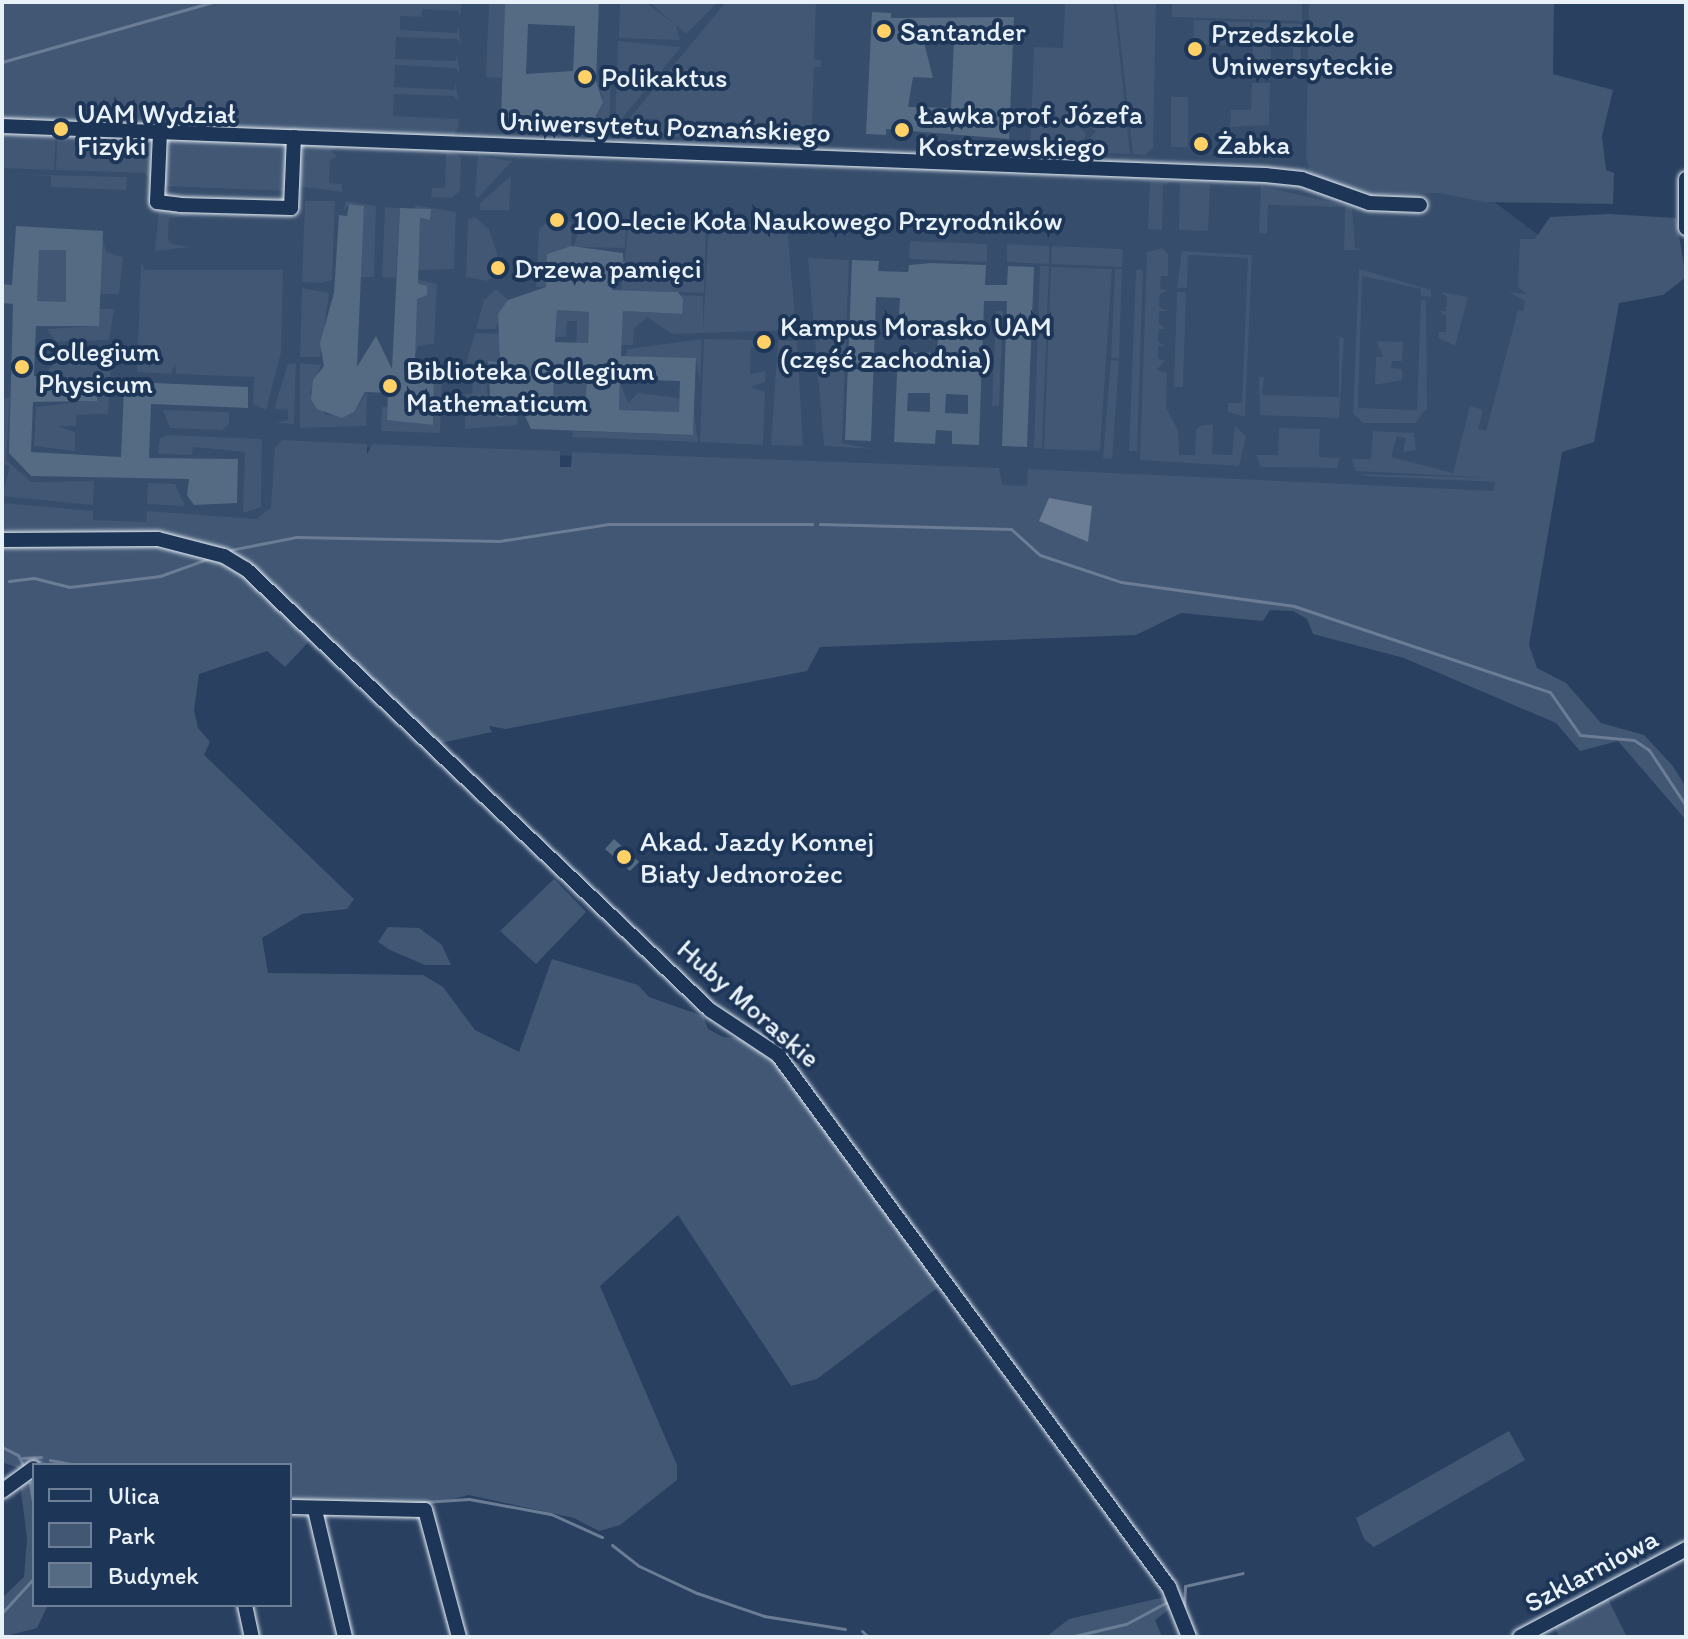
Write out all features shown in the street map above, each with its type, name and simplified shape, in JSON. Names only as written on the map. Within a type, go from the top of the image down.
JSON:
[{"type":"street","name":"Uniwersytetu Poznańskiego","points":[[2,126],[1265,175],[1302,179],[1324,190],[1369,203],[1420,205]]},
{"type":"street","points":[[160,133],[157,202],[180,205],[291,208],[294,137]]},
{"type":"street","points":[[1686,179],[1686,228]]},
{"type":"street","name":"Huby Moraskie","points":[[2,540],[158,539],[224,556],[246,569],[710,1010],[778,1055],[1169,1587],[1189,1637]]},
{"type":"street","points":[[2,1491],[32,1469]]},
{"type":"street","points":[[292,1507],[425,1510],[459,1637]]},
{"type":"street","points":[[315,1510],[345,1637]]},
{"type":"street","name":"Szklarniowa","points":[[1520,1637],[1686,1549]]},
{"type":"street","points":[[245,1607],[252,1637]]},
{"type":"shaded area","name":"Kampus Morasko UAM (część zachodnia)","points":[[372,2],[1372,2],[1481,192],[1545,240],[1482,592],[774,464],[283,444],[278,521],[2,529],[2,107]]},
{"type":"shaded area","points":[[1049,498],[1092,506],[1088,542],[1039,521]]},
{"type":"green space","points":[[2,2],[462,2],[460,17],[458,11],[422,9],[422,17],[400,16],[400,30],[457,33],[458,25],[461,45],[457,39],[396,37],[395,59],[456,61],[457,54],[460,73],[455,68],[395,65],[394,87],[455,90],[455,82],[459,102],[454,96],[394,94],[393,116],[459,119],[458,128],[451,139],[2,122]]},
{"type":"green space","points":[[489,2],[505,2],[502,78],[486,77]]},
{"type":"green space","points":[[620,2],[645,2],[676,25],[680,40],[619,38]]},
{"type":"green space","points":[[649,2],[718,2],[686,34]]},
{"type":"green space","points":[[726,2],[824,2],[816,5],[814,59],[821,60],[821,67],[814,67],[811,141],[653,136],[654,119],[646,118],[644,132],[619,131]]},
{"type":"green space","points":[[1065,2],[1114,2],[1130,154],[1092,153],[1089,139],[1096,131],[1069,115],[1086,134],[1080,152],[1030,150],[1034,47],[1063,48]]},
{"type":"green space","points":[[1116,2],[1156,2],[1153,148],[1145,155],[1133,154]]},
{"type":"green space","points":[[1172,2],[1302,2],[1302,21],[1172,17]]},
{"type":"green space","points":[[1309,2],[1554,2],[1553,74],[1613,90],[1602,136],[1606,170],[1614,173],[1613,204],[1485,202],[1439,193],[1352,195],[1311,178],[1306,157]]},
{"type":"green space","points":[[1194,20],[1250,22],[1250,46],[1193,44]]},
{"type":"green space","points":[[1253,22],[1302,24],[1300,79],[1293,79],[1293,46],[1271,46],[1270,79],[1252,78]]},
{"type":"green space","points":[[618,41],[681,47],[615,127]]},
{"type":"green space","points":[[611,79],[609,131],[570,129],[570,119],[597,116],[603,98],[596,82]]},
{"type":"green space","points":[[1252,83],[1270,83],[1269,125],[1230,127],[1231,110],[1251,110]]},
{"type":"green space","points":[[1171,97],[1188,97],[1188,147],[1171,147]]},
{"type":"green space","points":[[2,132],[56,133],[54,170],[2,168]]},
{"type":"green space","points":[[86,134],[149,137],[153,186],[145,173],[56,170],[57,138]]},
{"type":"green space","points":[[169,138],[281,142],[287,149],[287,191],[163,186]]},
{"type":"green space","points":[[615,138],[818,145],[812,152],[615,145]]},
{"type":"green space","points":[[922,139],[1018,143],[1018,149],[921,146]]},
{"type":"green space","points":[[300,144],[337,147],[330,150],[337,156],[330,160],[329,183],[342,184],[342,192],[299,186]]},
{"type":"green space","points":[[444,149],[461,157],[460,190],[452,198],[431,197],[432,188],[445,188],[446,154],[439,154]]},
{"type":"green space","points":[[478,156],[512,161],[478,198],[475,196]]},
{"type":"green space","points":[[2,174],[127,177],[126,190],[51,187],[51,176]]},
{"type":"green space","points":[[511,176],[509,210],[480,210],[480,203]]},
{"type":"green space","points":[[1150,181],[1171,182],[1163,185],[1162,230],[1148,229]]},
{"type":"green space","points":[[1180,182],[1210,185],[1208,231],[1179,230]]},
{"type":"green space","points":[[1261,186],[1352,207],[1355,248],[1363,250],[1344,250],[1345,207],[1268,205],[1267,234],[1259,233]]},
{"type":"green space","points":[[305,201],[335,201],[332,280],[322,283],[302,282]]},
{"type":"green space","points":[[346,201],[376,206],[374,277],[360,277],[363,206],[350,204],[343,211]]},
{"type":"green space","points":[[413,205],[456,212],[454,269],[418,270],[418,219],[430,219]]},
{"type":"green space","points":[[385,207],[400,208],[396,278],[382,277]]},
{"type":"green space","points":[[159,208],[191,216],[169,218],[168,235],[169,243],[190,247],[155,251]]},
{"type":"green space","points":[[1609,214],[1676,218],[1686,277],[1663,295],[1619,303],[1594,442],[1562,452],[1529,645],[1537,668],[1566,683],[1601,723],[1644,735],[1672,765],[1686,787],[1686,820],[1618,741],[1580,751],[1556,723],[1404,658],[1313,634],[1307,619],[1293,611],[1270,610],[1263,621],[1181,613],[1136,635],[820,647],[807,671],[506,729],[489,726],[492,732],[441,743],[310,620],[301,624],[313,637],[285,667],[267,651],[199,674],[194,710],[198,728],[210,742],[204,755],[354,899],[347,909],[302,914],[262,938],[268,973],[423,975],[443,987],[475,1030],[519,1052],[552,959],[638,985],[649,997],[703,1016],[708,1029],[723,1037],[750,1039],[801,1079],[897,1204],[941,1272],[941,1285],[817,1379],[791,1386],[678,1215],[600,1286],[677,1465],[677,1480],[620,1525],[599,1531],[574,1518],[469,1495],[425,1506],[292,1501],[292,1463],[32,1463],[32,1607],[47,1607],[37,1628],[2,1637],[2,1598],[24,1577],[27,1538],[18,1468],[2,1462],[2,503],[93,511],[93,520],[146,522],[147,511],[257,519],[271,507],[275,447],[283,440],[367,444],[367,454],[372,444],[560,451],[560,467],[571,467],[572,452],[999,468],[1002,485],[1027,486],[1028,469],[1494,491],[1495,482],[1365,476],[1360,474],[1496,478],[1356,471],[1351,459],[1371,459],[1373,431],[1414,433],[1416,450],[1403,452],[1406,438],[1397,436],[1391,457],[1453,473],[1470,406],[1483,410],[1478,429],[1486,431],[1518,310],[1523,311],[1525,301],[1509,292],[1527,294],[1518,287],[1520,239],[1535,239],[1550,217]]},
{"type":"green space","points":[[475,217],[489,229],[498,257],[497,273],[488,281],[466,277],[468,220]]},
{"type":"green space","points":[[552,217],[572,222],[571,246],[547,254],[547,287],[536,287],[539,229]]},
{"type":"green space","points":[[581,218],[626,220],[625,248],[574,247]]},
{"type":"green space","points":[[629,220],[706,222],[704,293],[621,290]]},
{"type":"green space","points":[[709,223],[787,225],[796,330],[672,334],[647,317],[634,329],[633,345],[621,345],[623,311],[681,314],[678,295],[703,296],[703,329]]},
{"type":"green space","points":[[103,239],[106,252],[123,257],[119,294],[97,294]]},
{"type":"green space","points":[[910,241],[987,244],[987,262],[909,259]]},
{"type":"green space","points":[[1007,244],[1049,246],[1049,264],[1007,262]]},
{"type":"green space","points":[[1052,246],[1123,249],[1122,267],[1051,264]]},
{"type":"green space","points":[[36,248],[68,250],[72,293],[66,303],[34,303]]},
{"type":"green space","points":[[1162,248],[1168,254],[1168,276],[1161,276],[1160,289],[1168,290],[1160,294],[1159,307],[1167,311],[1159,311],[1159,324],[1166,329],[1159,329],[1158,342],[1166,346],[1158,346],[1158,359],[1165,360],[1157,370],[1167,373],[1166,408],[1178,430],[1179,455],[1195,455],[1196,429],[1202,425],[1213,425],[1212,454],[1232,455],[1235,426],[1246,437],[1239,466],[1140,460],[1147,252]]},
{"type":"green space","points":[[1182,251],[1252,255],[1245,417],[1228,412],[1228,403],[1242,403],[1248,258],[1188,255],[1187,288],[1177,288]]},
{"type":"green space","points":[[808,258],[849,260],[842,443],[872,449],[824,446]]},
{"type":"green space","points":[[141,262],[145,270],[283,270],[281,352],[266,410],[253,404],[254,377],[176,374],[175,364],[171,374],[137,372]]},
{"type":"green space","points":[[1040,266],[1049,266],[1042,448],[1034,448]]},
{"type":"green space","points":[[1051,267],[1112,269],[1100,451],[1044,449]]},
{"type":"green space","points":[[1115,269],[1122,269],[1119,358],[1111,358]]},
{"type":"green space","points":[[1359,269],[1431,290],[1431,297],[1421,296],[1421,289],[1362,276],[1358,408],[1417,410],[1421,300],[1426,301],[1427,408],[1415,423],[1363,423],[1353,414]]},
{"type":"green space","points":[[1136,270],[1143,270],[1137,451],[1129,451]]},
{"type":"green space","points":[[416,279],[437,284],[434,344],[418,346],[415,355],[415,295],[427,295],[427,287],[416,285]]},
{"type":"green space","points":[[302,288],[329,293],[320,357],[300,357]]},
{"type":"green space","points":[[496,289],[508,300],[495,329],[476,329],[484,300]]},
{"type":"green space","points":[[1177,292],[1186,292],[1183,387],[1174,387]]},
{"type":"green space","points":[[1441,292],[1468,297],[1455,346],[1439,338],[1438,332],[1446,332],[1446,316],[1439,311],[1446,311],[1447,297]]},
{"type":"green space","points":[[100,309],[114,309],[109,340],[56,342],[47,329],[97,326]]},
{"type":"green space","points":[[557,310],[589,312],[587,355],[576,354],[577,321],[567,321],[566,337],[556,337]]},
{"type":"green space","points":[[996,311],[1003,311],[999,406],[992,406]]},
{"type":"green space","points":[[475,333],[501,334],[500,362],[466,364]]},
{"type":"green space","points":[[1333,335],[1344,338],[1339,418],[1260,415],[1259,377],[1264,377],[1262,395],[1339,397],[1339,338]]},
{"type":"green space","points":[[702,339],[700,382],[696,359],[626,356],[627,349]]},
{"type":"green space","points":[[704,339],[766,340],[767,351],[751,347],[750,374],[766,371],[765,382],[751,387],[765,392],[763,445],[700,442]]},
{"type":"green space","points":[[778,340],[797,341],[803,446],[771,445]]},
{"type":"green space","points":[[1376,341],[1403,342],[1402,361],[1392,361],[1391,368],[1402,369],[1402,380],[1375,385],[1376,357],[1384,357]]},
{"type":"green space","points":[[100,348],[112,355],[108,414],[76,415],[76,426],[57,426],[75,432],[75,451],[34,446],[36,407],[97,400],[95,381],[45,374],[55,362],[99,366]]},
{"type":"green space","points":[[1111,360],[1119,361],[1112,459],[1103,458]]},
{"type":"green space","points":[[296,363],[294,424],[275,423],[288,420],[288,410],[275,409],[288,364]]},
{"type":"green space","points":[[300,363],[321,365],[310,394],[326,415],[353,413],[367,392],[366,426],[300,428]]},
{"type":"green space","points":[[466,367],[485,368],[489,410],[501,418],[519,407],[517,425],[465,429],[465,394],[472,394],[473,380],[466,379]]},
{"type":"green space","points":[[554,376],[587,377],[585,408],[553,407]]},
{"type":"green space","points":[[434,378],[442,379],[440,433],[381,431],[382,407],[387,407],[387,419],[433,425]]},
{"type":"green space","points":[[620,382],[628,403],[638,393],[679,398],[679,412],[619,410]]},
{"type":"green space","points":[[10,397],[6,460],[31,482],[94,481],[93,505],[2,496],[10,466],[2,464],[2,400]]},
{"type":"green space","points":[[163,410],[229,412],[229,424],[222,430],[170,428]]},
{"type":"green space","points":[[694,413],[698,442],[572,437],[573,431],[693,435]]},
{"type":"green space","points":[[1279,428],[1320,429],[1319,457],[1340,458],[1337,468],[1261,467],[1256,455],[1278,455]]},
{"type":"green space","points":[[168,435],[262,439],[261,507],[243,513],[245,452],[193,447],[192,455],[158,454],[160,438]]},
{"type":"green space","points":[[148,483],[175,484],[185,506],[147,504]]},
{"type":"green space","points":[[554,879],[586,912],[536,964],[500,931]]},
{"type":"green space","points":[[388,927],[419,928],[442,945],[451,965],[425,965],[390,950],[378,942]]},
{"type":"green space","points":[[1509,1431],[1525,1460],[1374,1547],[1364,1539],[1356,1518]]},
{"type":"green space","points":[[1169,1596],[1171,1608],[1155,1620],[1162,1637],[1046,1637],[1069,1619]]},
{"type":"green space","points":[[1607,1597],[1627,1637],[1559,1637],[1554,1625]]},
{"type":"building","points":[[505,2],[599,2],[596,82],[603,102],[594,120],[501,117]],"holes":[[[528,24],[575,26],[573,71],[526,74]]]},
{"type":"building","points":[[872,12],[891,13],[891,18],[1014,17],[1009,139],[886,129],[886,135],[866,134]],"holes":[[[923,38],[954,39],[951,108],[908,107],[913,77],[933,78]]]},
{"type":"building","points":[[349,204],[364,206],[357,367],[376,336],[392,369],[400,208],[431,209],[430,220],[420,218],[418,284],[427,286],[427,295],[417,299],[415,362],[425,362],[424,378],[434,378],[433,425],[387,420],[388,393],[365,392],[354,412],[342,418],[317,409],[311,399],[313,380],[324,366],[320,343],[334,293],[339,215],[347,216]]},
{"type":"building","name":"Collegium Physicum","points":[[16,226],[103,231],[99,326],[36,326],[34,376],[97,380],[97,401],[33,402],[31,452],[121,457],[124,387],[131,382],[248,387],[248,408],[151,404],[149,458],[238,459],[237,503],[194,505],[187,495],[189,479],[31,476],[9,453],[13,304],[2,303],[2,284],[12,285]],"holes":[[[39,250],[66,250],[66,302],[37,301]]]},
{"type":"building","points":[[571,246],[623,253],[624,270],[613,277],[612,290],[678,292],[683,299],[682,314],[623,311],[621,356],[696,358],[693,435],[531,429],[521,407],[501,418],[491,414],[488,361],[500,362],[498,314],[508,300],[546,287],[547,254]],"holes":[[[557,310],[589,312],[588,343],[555,342]],[[554,376],[587,377],[585,408],[553,407]],[[620,379],[680,381],[679,412],[619,410]]]},
{"type":"building","points":[[852,260],[879,261],[878,271],[908,272],[909,265],[931,263],[986,265],[985,285],[1007,285],[1008,266],[1034,267],[1027,447],[1002,446],[1007,301],[984,301],[979,445],[952,444],[952,431],[936,430],[935,444],[894,442],[898,352],[937,353],[938,334],[914,327],[913,333],[898,332],[900,298],[876,297],[871,441],[845,440]],"holes":[[[908,393],[930,393],[930,412],[907,411]],[[946,394],[968,395],[968,414],[945,413]]]},
{"type":"building","name":"Akad. Jazdy Konnej Biały Jednorożec","points":[[614,839],[639,862],[630,871],[605,849]]},
{"type":"waterway","points":[[2,62],[213,2]]},
{"type":"waterway","points":[[230,550],[296,537],[499,541],[609,524],[812,524]]},
{"type":"waterway","points":[[820,524],[1011,529],[1040,555],[1121,582],[1294,606],[1550,692],[1580,735],[1634,740],[1649,750],[1686,806]]},
{"type":"waterway","points":[[9,581],[34,578],[69,587],[160,576],[210,558]]},
{"type":"waterway","points":[[2,1447],[18,1455],[25,1469]]},
{"type":"waterway","points":[[21,1458],[41,1457]]},
{"type":"waterway","points":[[50,1460],[65,1463]]},
{"type":"waterway","points":[[30,1483],[32,1496]]},
{"type":"waterway","points":[[408,1503],[469,1499],[551,1514],[602,1537]]},
{"type":"waterway","points":[[612,1545],[639,1566],[697,1593],[764,1616],[845,1629]]},
{"type":"waterway","points":[[1184,1607],[1185,1586],[1243,1573]]},
{"type":"waterway","points":[[2,1613],[32,1580]]},
{"type":"waterway","points":[[1070,1637],[1126,1624],[1169,1601]]},
{"type":"waterway","points":[[862,1631],[868,1637]]},
{"type":"place","name":"Santander","points":[[884,31]]},
{"type":"place","name":"Przedszkole Uniwersyteckie","points":[[1195,49]]},
{"type":"place","name":"Polikaktus","points":[[585,77]]},
{"type":"place","name":"UAM Wydział Fizyki","points":[[61,129]]},
{"type":"place","name":"Ławka prof. Józefa Kostrzewskiego","points":[[902,130]]},
{"type":"place","name":"Żabka","points":[[1201,144]]},
{"type":"place","name":"100-lecie Koła Naukowego Przyrodników","points":[[557,220]]},
{"type":"place","name":"Drzewa pamięci","points":[[498,268]]},
{"type":"place","name":"Kampus Morasko UAM (część zachodnia)","points":[[764,342]]},
{"type":"place","name":"Collegium Physicum","points":[[22,367]]},
{"type":"place","name":"Biblioteka Collegium Mathematicum","points":[[390,386]]},
{"type":"place","name":"Akad. Jazdy Konnej Biały Jednorożec","points":[[624,857]]}]
